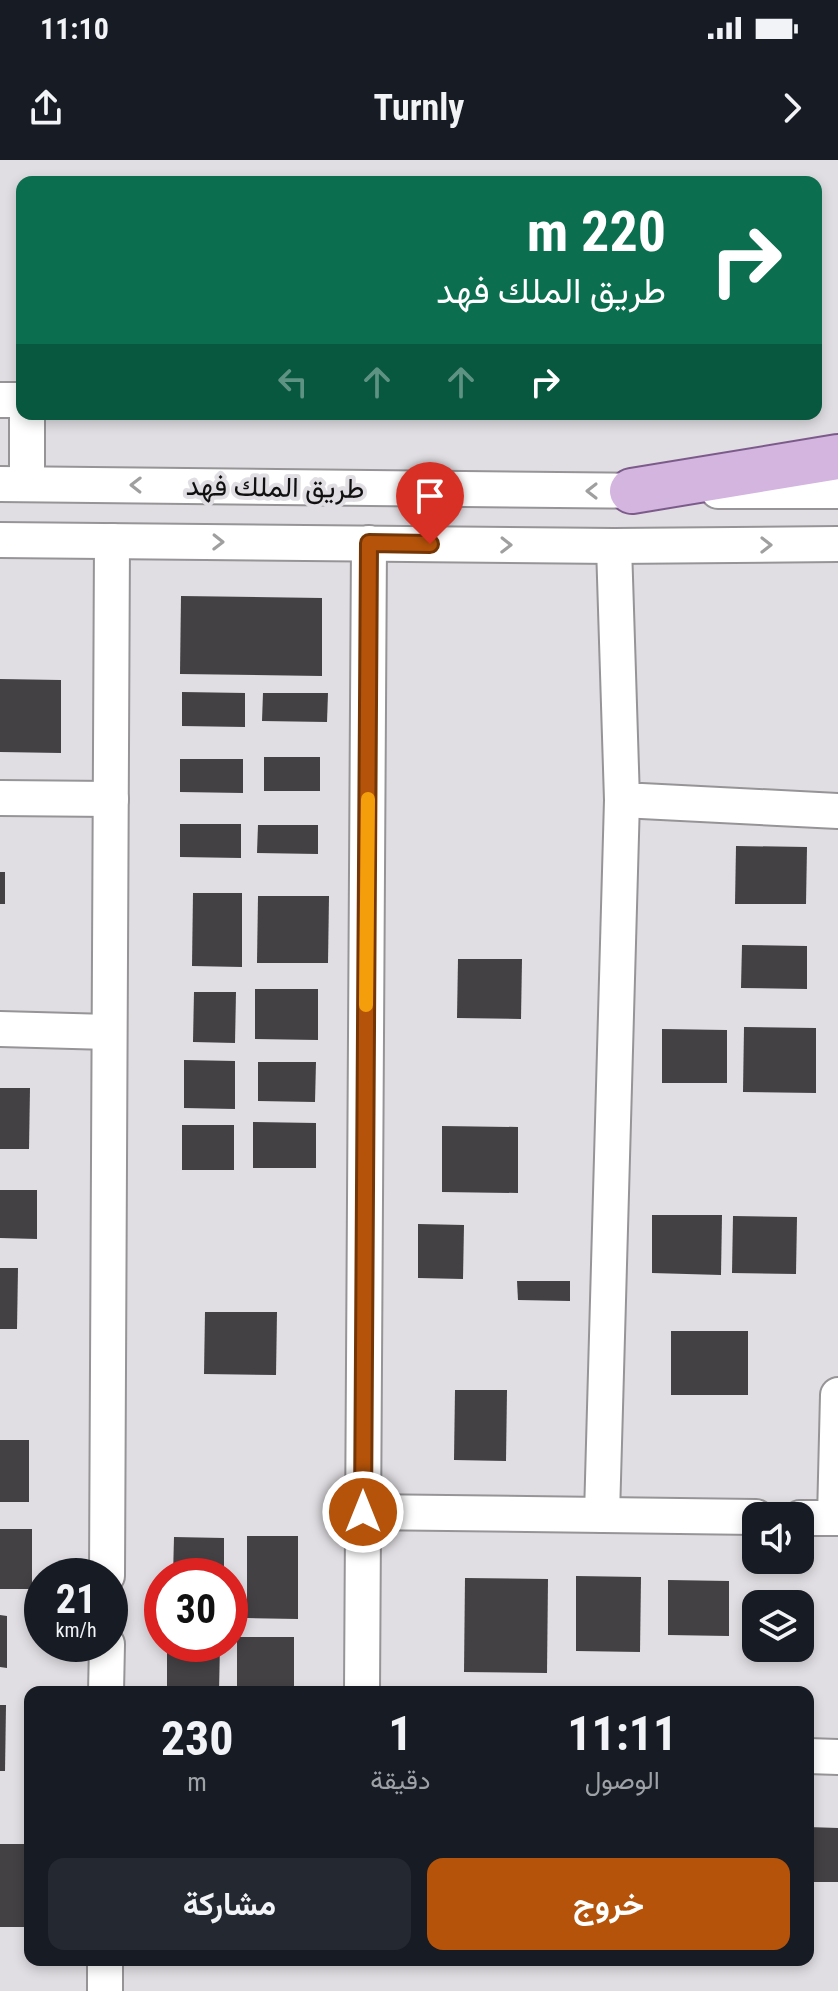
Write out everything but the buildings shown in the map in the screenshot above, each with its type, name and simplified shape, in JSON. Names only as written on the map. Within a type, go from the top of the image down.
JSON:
[{"type":"main road","points":[[632,491],[838,457]]},
{"type":"street","points":[[14,484],[26,420]]},
{"type":"street","name":"طريق الملك فهد","points":[[14,484],[838,491]]},
{"type":"street","name":"طريق الملك فهد","points":[[0,540],[614,546],[838,544]]},
{"type":"street","points":[[107,1558],[112,541]]},
{"type":"street","points":[[362,1686],[369,543]]},
{"type":"street","points":[[602,1515],[622,800],[614,546]]},
{"type":"street","points":[[0,798],[111,799]]},
{"type":"street","points":[[622,800],[838,811]]},
{"type":"street","points":[[0,1029],[109,1032]]},
{"type":"street","points":[[814,1518],[837,1518],[838,1395]]},
{"type":"street","points":[[363,1512],[742,1517]]},
{"type":"street","points":[[106,1686],[107,1662]]},
{"type":"street","points":[[814,1756],[838,1757]]},
{"type":"street","points":[[105,1966],[105,1991]]},
{"type":"slow traffic","points":[[366,1005],[368,799]]},
{"type":"route","points":[[363,1512],[369,543],[430,544]]}]
